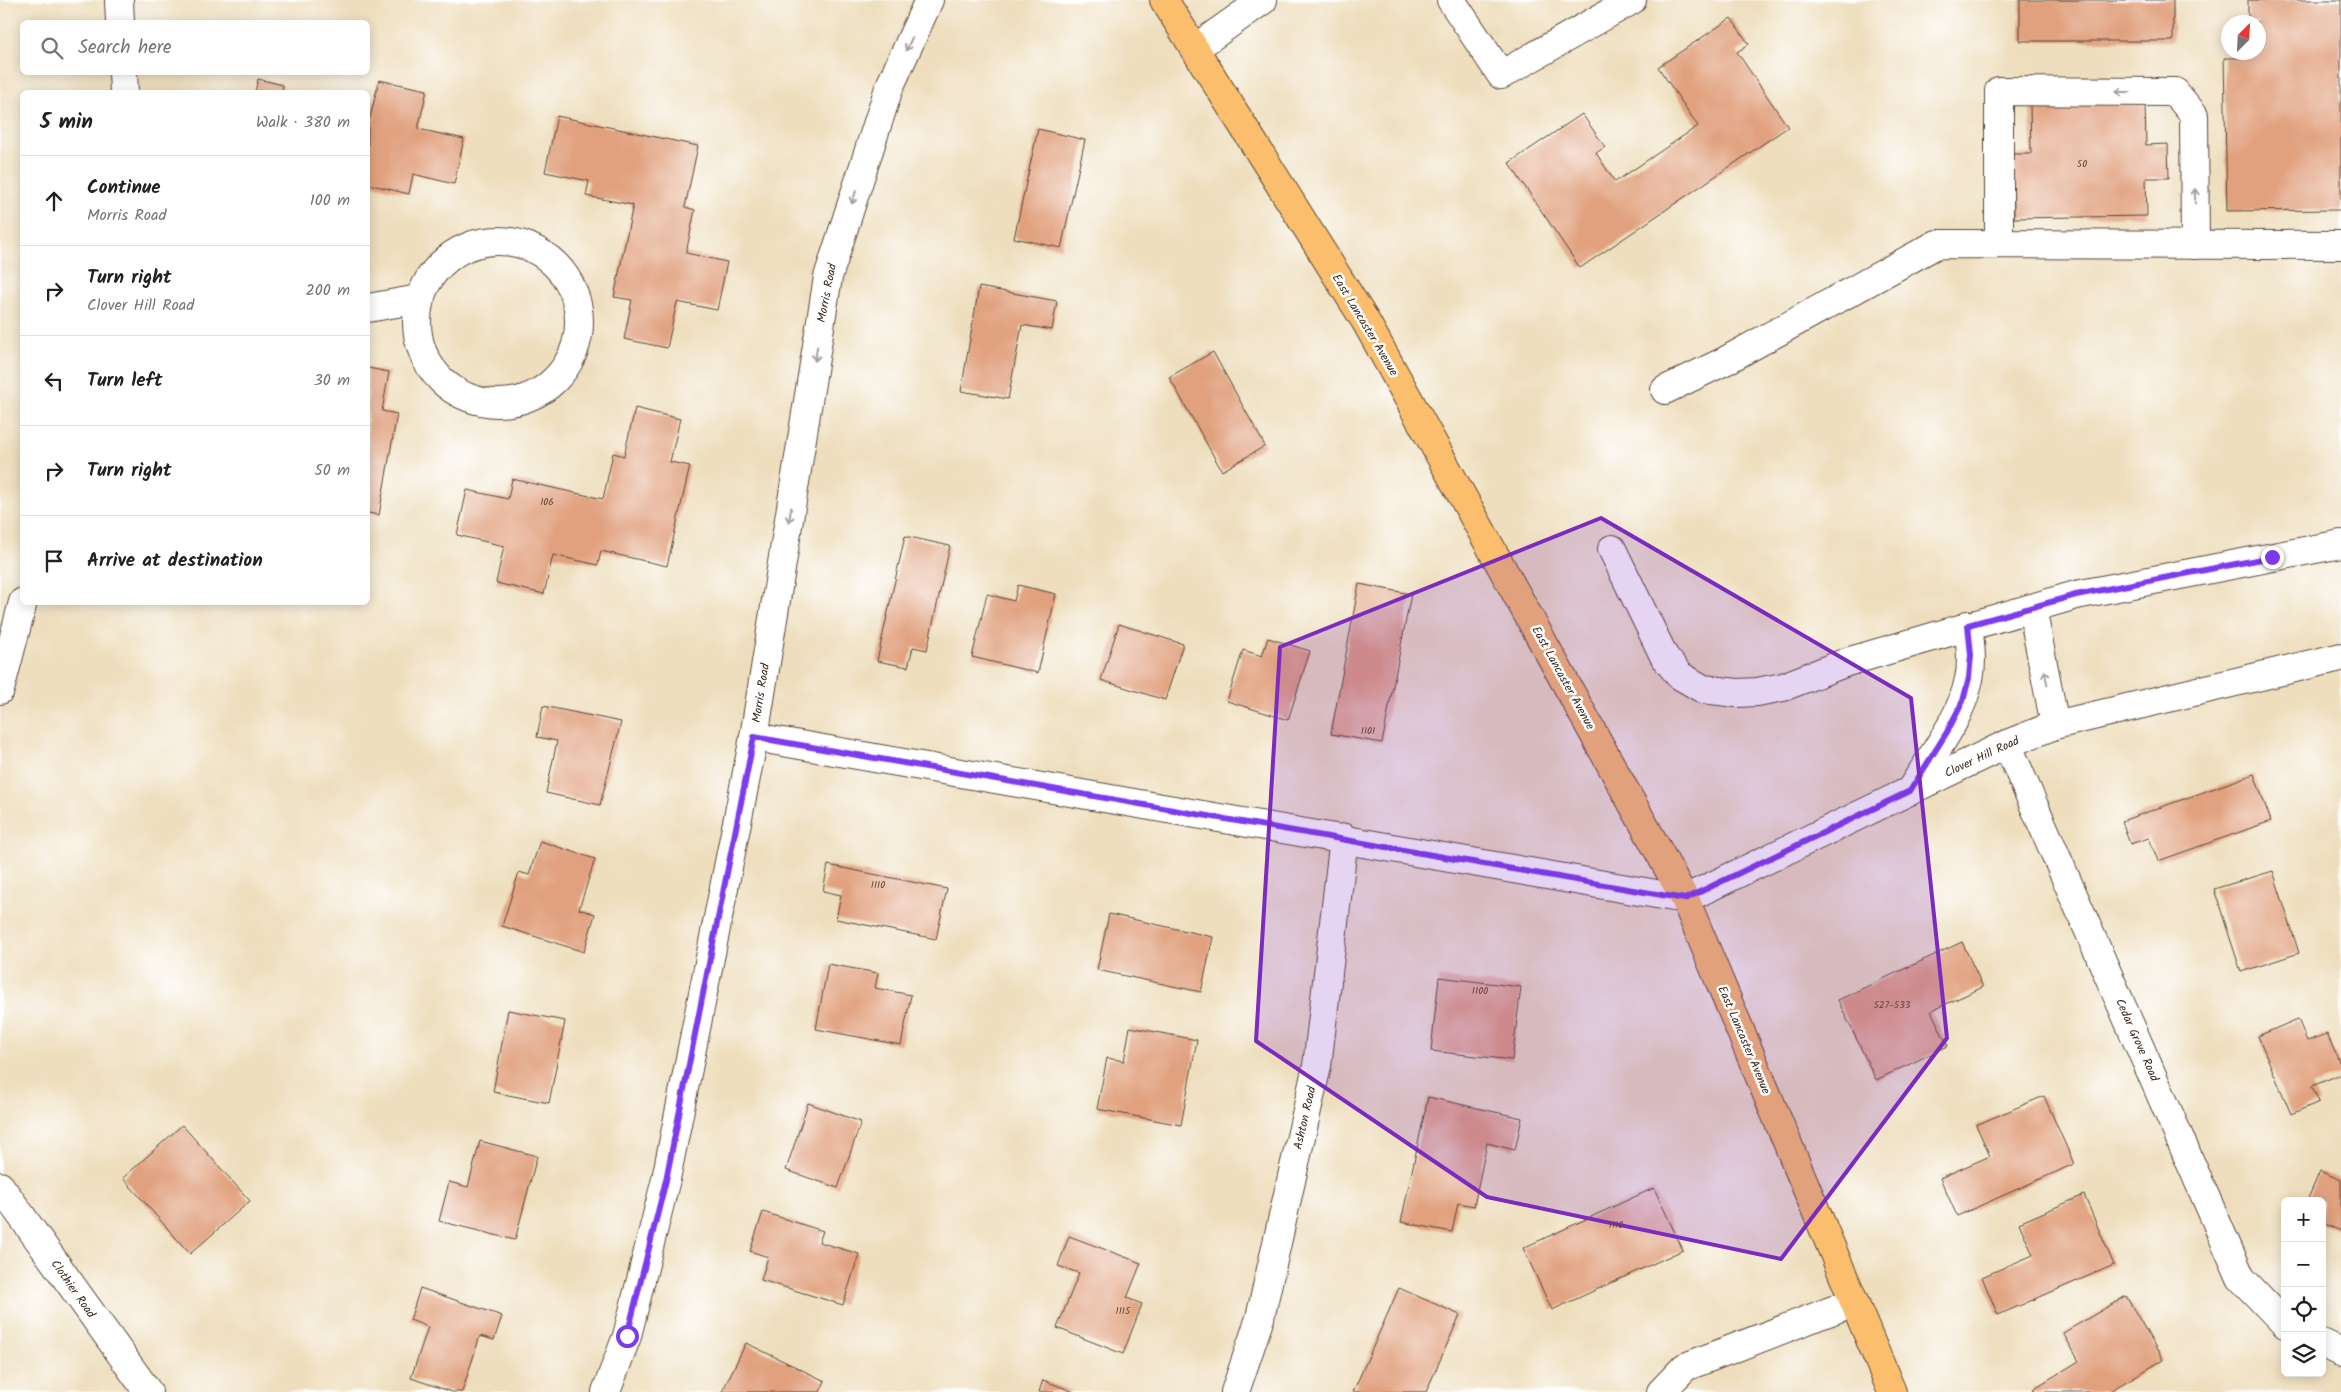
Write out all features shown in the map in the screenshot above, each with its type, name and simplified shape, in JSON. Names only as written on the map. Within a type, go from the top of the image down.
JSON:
[{"type":"highway","name":"East Lancaster Avenue","points":[[1164,0],[1366,322],[1685,899],[1892,1392]]},
{"type":"street","points":[[119,0],[120,20]]},
{"type":"street","name":"Morris Road","points":[[606,1392],[627,1336],[666,1180],[754,737],[828,277],[889,88],[930,0]]},
{"type":"street","points":[[1194,49],[1263,0]]},
{"type":"street","points":[[1451,0],[1501,75],[1632,0]]},
{"type":"street","points":[[123,75],[124,90]]},
{"type":"street","points":[[1999,244],[1999,91],[2175,92],[2194,115],[2195,245]]},
{"type":"street","points":[[512,241],[541,252],[560,268],[575,293],[580,321],[570,362],[560,376],[538,394],[504,404],[489,404],[461,396],[438,379],[422,355],[416,327],[419,299],[437,266],[460,249],[483,242],[512,241]]},
{"type":"street","points":[[1665,390],[1725,361],[1937,244],[2341,245]]},
{"type":"street","points":[[370,308],[419,299]]},
{"type":"street","points":[[1612,549],[1664,656],[1679,676],[1703,689],[1737,693],[1757,692],[1783,687],[1847,662],[1968,625],[2076,595],[2341,544]]},
{"type":"street","points":[[0,690],[22,605]]},
{"type":"street","points":[[2032,608],[2055,725]]},
{"type":"street","points":[[1910,791],[1947,732],[1963,701],[1970,671],[1971,655],[1968,625]]},
{"type":"street","name":"Clover Hill Road","points":[[1685,899],[2007,744],[2055,725],[2341,657]]},
{"type":"street","points":[[754,737],[1344,838],[1685,899]]},
{"type":"street","name":"Cedar Grove Road","points":[[2007,744],[2241,1278],[2281,1320]]},
{"type":"street","name":"Ashton Road","points":[[1235,1392],[1260,1318],[1316,1066],[1344,838]]},
{"type":"street","name":"Clothier Road","points":[[0,1186],[148,1392]]},
{"type":"street","points":[[1661,1392],[1685,1367],[1854,1302]]},
{"type":"street","points":[[2326,1345],[2341,1352]]},
{"type":"highlighted area","points":[[1601,518],[1911,698],[1947,1038],[1781,1259],[1487,1197],[1256,1041],[1280,647]]},
{"type":"building","points":[[2020,0],[2173,0],[2173,41],[2020,41]]},
{"type":"building","points":[[2248,0],[2341,0],[2341,210],[2227,211],[2224,60],[2266,60],[2266,15],[2248,15]]},
{"type":"building","points":[[1731,18],[1749,44],[1737,52],[1788,127],[1580,268],[1509,163],[1582,114],[1605,147],[1596,153],[1615,182],[1698,126],[1658,67]]},
{"type":"building","points":[[258,79],[283,85],[282,90],[255,90]]},
{"type":"building","points":[[379,80],[427,90],[418,129],[464,139],[454,184],[413,174],[409,194],[370,184],[370,118]]},
{"type":"building","points":[[2145,104],[2146,145],[2168,144],[2169,178],[2146,178],[2147,216],[2014,218],[2013,154],[2031,154],[2030,105]]},
{"type":"building","points":[[557,116],[698,146],[685,207],[695,210],[686,253],[727,262],[717,310],[677,302],[667,348],[624,339],[632,300],[614,297],[633,205],[586,196],[589,181],[545,172]]},
{"type":"building","points":[[1038,129],[1085,140],[1061,248],[1014,238]]},
{"type":"building","points":[[979,287],[1057,301],[1052,330],[1022,325],[1008,399],[961,391]]},
{"type":"building","points":[[1213,352],[1265,446],[1222,471],[1169,377]]},
{"type":"building","points":[[370,368],[389,372],[382,411],[397,414],[379,515],[370,513]]},
{"type":"building","points":[[635,408],[680,419],[670,462],[690,466],[667,566],[601,551],[598,565],[553,555],[544,594],[496,583],[504,546],[457,535],[467,490],[508,499],[512,479],[603,499],[613,453],[624,456]]},
{"type":"building","points":[[905,536],[950,546],[927,650],[913,647],[908,667],[877,661]]},
{"type":"building","points":[[1359,584],[1411,594],[1382,743],[1331,734]]},
{"type":"building","points":[[1018,585],[1056,594],[1038,673],[972,657],[987,594],[1014,601]]},
{"type":"building","points":[[1119,624],[1183,644],[1165,700],[1101,680]]},
{"type":"building","points":[[1268,638],[1310,651],[1288,720],[1227,701],[1243,650],[1262,656]]},
{"type":"building","points":[[543,706],[621,722],[600,805],[546,793],[557,741],[537,737]]},
{"type":"building","points":[[2254,774],[2271,821],[2158,861],[2149,838],[2130,844],[2122,821]]},
{"type":"building","points":[[540,841],[595,859],[579,909],[595,914],[584,952],[502,926],[519,872],[529,875]]},
{"type":"building","points":[[828,865],[947,889],[936,939],[836,919],[841,895],[823,891]]},
{"type":"building","points":[[2273,871],[2299,953],[2241,972],[2214,889]]},
{"type":"building","points":[[1109,914],[1213,937],[1201,992],[1097,970]]},
{"type":"building","points":[[1962,942],[1983,987],[1931,1011],[1948,1046],[1876,1080],[1838,1000]]},
{"type":"building","points":[[828,964],[878,973],[875,988],[911,995],[901,1045],[816,1029]]},
{"type":"building","points":[[1439,977],[1521,987],[1512,1060],[1431,1051]]},
{"type":"building","points":[[508,1010],[565,1021],[549,1103],[493,1092]]},
{"type":"building","points":[[2298,1019],[2307,1041],[2327,1034],[2341,1066],[2341,1074],[2312,1086],[2319,1102],[2291,1114],[2258,1036]]},
{"type":"building","points":[[1130,1027],[1197,1040],[1181,1125],[1097,1109],[1107,1058],[1124,1061]]},
{"type":"building","points":[[2044,1096],[2074,1164],[1957,1216],[1940,1178],[1990,1156],[1976,1125]]},
{"type":"building","points":[[1428,1097],[1522,1118],[1515,1150],[1487,1143],[1474,1206],[1458,1203],[1452,1232],[1401,1222]]},
{"type":"building","points":[[808,1103],[861,1122],[838,1188],[786,1170]]},
{"type":"building","points":[[182,1125],[250,1201],[190,1254],[123,1178]]},
{"type":"building","points":[[480,1141],[537,1156],[515,1240],[439,1221],[449,1182],[468,1187]]},
{"type":"building","points":[[2320,1171],[2341,1180],[2341,1231],[2326,1225],[2326,1197],[2309,1197]]},
{"type":"building","points":[[1654,1188],[1683,1250],[1552,1310],[1523,1248]]},
{"type":"building","points":[[2084,1195],[2114,1265],[1998,1315],[1982,1277],[2033,1255],[2019,1223]]},
{"type":"building","points":[[763,1212],[823,1231],[819,1242],[859,1254],[843,1305],[761,1280],[768,1257],[750,1251]]},
{"type":"building","points":[[1069,1236],[1141,1263],[1127,1298],[1142,1304],[1123,1354],[1057,1328],[1079,1273],[1058,1266]]},
{"type":"building","points":[[420,1288],[502,1316],[494,1340],[480,1336],[462,1392],[452,1392],[411,1378],[428,1327],[410,1320]]},
{"type":"building","points":[[1399,1288],[1460,1315],[1426,1392],[1353,1392]]},
{"type":"building","points":[[2126,1296],[2163,1360],[2108,1392],[2035,1392],[2033,1389],[2079,1361],[2063,1333]]},
{"type":"building","points":[[746,1343],[825,1381],[820,1392],[722,1392]]},
{"type":"building","points":[[1043,1380],[1074,1392],[1039,1392]]},
{"type":"route","points":[[627,1336],[666,1180],[754,737],[1344,838],[1685,899],[1910,791],[1947,732],[1963,701],[1969,678],[1971,655],[1968,625],[2076,595],[2272,557]]}]
